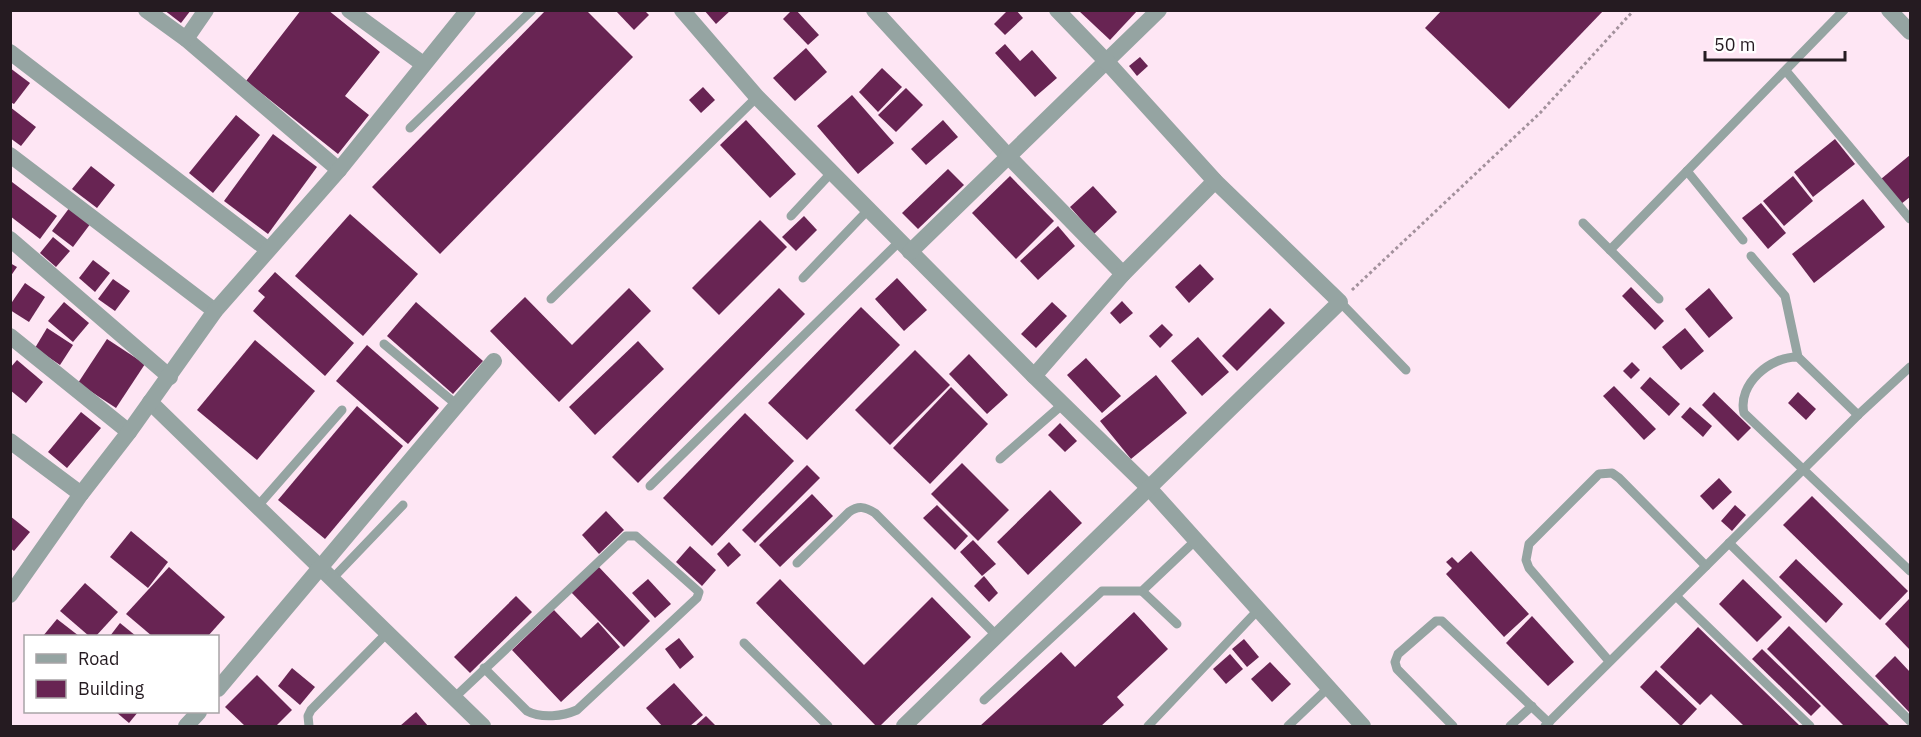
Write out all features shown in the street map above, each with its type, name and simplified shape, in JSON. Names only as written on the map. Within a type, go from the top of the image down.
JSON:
[{"type":"street","points":[[146,10],[186,39],[339,170]]},
{"type":"street","points":[[186,39],[206,10]]},
{"type":"street","points":[[350,10],[423,64]]},
{"type":"street","points":[[10,595],[81,494],[170,377],[215,311],[267,249],[339,170],[468,10]]},
{"type":"street","points":[[682,10],[757,97],[1034,376],[1149,488],[1363,726]]},
{"type":"street","points":[[874,10],[1007,155],[1123,273]]},
{"type":"street","points":[[904,726],[1340,302],[1215,181],[1107,62],[1056,10]]},
{"type":"street","points":[[905,246],[1007,155],[1159,10]]},
{"type":"street","points":[[1889,10],[1911,32]]},
{"type":"street","points":[[10,52],[267,249]]},
{"type":"street","points":[[10,155],[215,311]]},
{"type":"street","points":[[1034,376],[1123,273],[1215,181]]},
{"type":"street","points":[[10,239],[170,377]]},
{"type":"street","points":[[10,336],[129,432]]},
{"type":"street","points":[[219,688],[494,361]]},
{"type":"street","points":[[150,402],[483,726]]},
{"type":"street","points":[[10,441],[81,494]]},
{"type":"street","points":[[186,726],[197,713]]},
{"type":"lane","points":[[410,128],[532,10]]},
{"type":"lane","points":[[1610,250],[1844,10]]},
{"type":"lane","points":[[1786,71],[1911,219]]},
{"type":"lane","points":[[551,299],[757,97]]},
{"type":"lane","points":[[1687,171],[1743,240]]},
{"type":"lane","points":[[791,216],[832,172]]},
{"type":"lane","points":[[803,278],[869,210]]},
{"type":"lane","points":[[1583,223],[1659,299]]},
{"type":"lane","points":[[650,486],[905,246]]},
{"type":"lane","points":[[1751,256],[1785,297],[1798,357],[1858,415]]},
{"type":"lane","points":[[1340,302],[1406,370]]},
{"type":"lane","points":[[384,344],[457,405]]},
{"type":"lane","points":[[1798,357],[1785,357],[1752,381],[1743,394],[1744,413],[1802,471],[1911,571]]},
{"type":"lane","points":[[1453,726],[1397,669],[1395,662],[1398,654],[1436,621],[1442,621],[1532,706],[1547,725],[1858,415],[1911,367]]},
{"type":"lane","points":[[1000,459],[1063,404]]},
{"type":"lane","points":[[257,507],[342,410]]},
{"type":"lane","points":[[1609,661],[1529,568],[1526,560],[1529,544],[1599,474],[1612,473],[1618,478],[1706,566]]},
{"type":"lane","points":[[332,579],[403,505]]},
{"type":"lane","points":[[797,563],[849,512],[857,507],[866,507],[875,513],[997,636]]},
{"type":"lane","points":[[454,698],[484,668],[626,536],[636,536],[699,592],[697,598],[577,710],[565,714],[535,716],[527,711],[484,668]]},
{"type":"lane","points":[[1142,591],[1196,540]]},
{"type":"lane","points":[[1729,543],[1911,721]]},
{"type":"lane","points":[[984,700],[1102,591],[1142,591],[1177,624]]},
{"type":"lane","points":[[1677,597],[1810,726]]},
{"type":"lane","points":[[1148,726],[1258,610]]},
{"type":"lane","points":[[309,726],[308,716],[311,710],[387,633]]},
{"type":"lane","points":[[744,642],[828,726]]},
{"type":"lane","points":[[1288,726],[1328,688]]},
{"type":"lane","points":[[1510,726],[1532,706]]},
{"type":"path","points":[[1340,302],[1539,113],[1634,10]]},
{"type":"building","points":[[164,10],[191,10],[181,23]]},
{"type":"building","points":[[301,10],[328,10],[380,52],[345,96],[369,115],[338,154],[246,81]]},
{"type":"building","points":[[546,10],[586,10],[633,57],[440,254],[372,187]]},
{"type":"building","points":[[615,10],[644,10],[649,15],[634,30]]},
{"type":"building","points":[[704,10],[731,10],[716,24]]},
{"type":"building","points":[[792,10],[796,10],[819,35],[808,45],[783,19]]},
{"type":"building","points":[[1008,10],[1016,10],[1023,18],[1005,35],[994,24]]},
{"type":"building","points":[[1078,10],[1138,10],[1110,40]]},
{"type":"building","points":[[1442,10],[1604,10],[1509,109],[1425,28]]},
{"type":"building","points":[[1005,44],[1020,61],[1032,50],[1057,78],[1035,97],[995,53]]},
{"type":"building","points":[[806,48],[827,72],[795,101],[773,78]]},
{"type":"building","points":[[1140,57],[1148,66],[1137,76],[1129,66]]},
{"type":"building","points":[[10,68],[30,83],[14,104],[10,102]]},
{"type":"building","points":[[882,68],[902,87],[878,112],[859,92]]},
{"type":"building","points":[[703,87],[715,100],[701,113],[689,100]]},
{"type":"building","points":[[906,88],[923,105],[896,132],[878,115]]},
{"type":"building","points":[[852,95],[894,143],[858,174],[817,126]]},
{"type":"building","points":[[10,107],[36,127],[21,146],[10,138]]},
{"type":"building","points":[[236,115],[260,135],[213,193],[189,173]]},
{"type":"building","points":[[746,120],[796,174],[770,198],[720,145]]},
{"type":"building","points":[[943,120],[958,137],[926,165],[911,149]]},
{"type":"building","points":[[273,134],[317,167],[268,234],[224,201]]},
{"type":"building","points":[[1835,139],[1855,164],[1813,197],[1794,172]]},
{"type":"building","points":[[1910,155],[1910,197],[1901,204],[1881,179]]},
{"type":"building","points":[[91,166],[115,185],[97,208],[72,189]]},
{"type":"building","points":[[948,169],[964,185],[918,229],[902,213]]},
{"type":"building","points":[[1010,176],[1054,221],[1016,259],[972,213]]},
{"type":"building","points":[[1793,176],[1813,201],[1784,226],[1763,201]]},
{"type":"building","points":[[12,182],[57,216],[40,239],[10,216]]},
{"type":"building","points":[[1093,186],[1117,212],[1094,234],[1070,207]]},
{"type":"building","points":[[1863,199],[1885,227],[1814,283],[1792,254]]},
{"type":"building","points":[[1761,203],[1786,233],[1768,249],[1742,218]]},
{"type":"building","points":[[70,207],[91,223],[73,247],[52,231]]},
{"type":"building","points":[[350,214],[418,274],[363,336],[295,276]]},
{"type":"building","points":[[804,216],[817,230],[796,251],[782,237]]},
{"type":"building","points":[[760,220],[787,247],[719,315],[692,288]]},
{"type":"building","points":[[1058,226],[1075,246],[1038,280],[1020,261]]},
{"type":"building","points":[[53,237],[70,251],[56,267],[40,253]]},
{"type":"building","points":[[93,260],[110,273],[95,292],[79,278]]},
{"type":"building","points":[[10,263],[17,267],[10,277]]},
{"type":"building","points":[[1200,264],[1214,279],[1189,303],[1175,287]]},
{"type":"building","points":[[275,272],[354,343],[325,376],[253,311],[265,297],[258,291]]},
{"type":"building","points":[[897,278],[927,310],[904,331],[875,299]]},
{"type":"building","points":[[113,279],[130,291],[115,311],[98,299]]},
{"type":"building","points":[[25,283],[45,297],[29,322],[10,310],[10,305]]},
{"type":"building","points":[[1631,287],[1664,321],[1655,330],[1622,296]]},
{"type":"building","points":[[629,288],[651,311],[559,402],[490,331],[525,297],[572,345]]},
{"type":"building","points":[[779,288],[805,314],[638,483],[612,457]]},
{"type":"building","points":[[1709,288],[1733,318],[1709,338],[1685,309]]},
{"type":"building","points":[[1122,301],[1133,313],[1120,324],[1110,313]]},
{"type":"building","points":[[64,302],[89,323],[73,342],[48,321]]},
{"type":"building","points":[[416,302],[483,361],[453,394],[387,336]]},
{"type":"building","points":[[1052,302],[1067,316],[1036,348],[1021,334]]},
{"type":"building","points":[[861,307],[900,345],[807,440],[768,403]]},
{"type":"building","points":[[1270,308],[1285,323],[1237,371],[1222,356]]},
{"type":"building","points":[[1162,324],[1173,335],[1160,348],[1149,336]]},
{"type":"building","points":[[47,328],[73,345],[60,365],[35,348]]},
{"type":"building","points":[[1685,328],[1704,351],[1681,370],[1662,347]]},
{"type":"building","points":[[1198,337],[1229,372],[1202,396],[1171,361]]},
{"type":"building","points":[[107,339],[145,364],[116,408],[78,383]]},
{"type":"building","points":[[255,340],[315,391],[257,460],[197,410]]},
{"type":"building","points":[[638,341],[664,369],[595,435],[569,407]]},
{"type":"building","points":[[367,345],[439,408],[408,444],[336,381]]},
{"type":"building","points":[[915,350],[950,385],[890,445],[855,410]]},
{"type":"building","points":[[969,354],[1008,395],[987,414],[949,374]]},
{"type":"building","points":[[1086,358],[1121,396],[1102,413],[1067,375]]},
{"type":"building","points":[[17,360],[43,382],[26,403],[10,390],[10,368]]},
{"type":"building","points":[[1632,362],[1640,370],[1631,379],[1623,371]]},
{"type":"building","points":[[1156,375],[1187,413],[1131,459],[1100,421]]},
{"type":"building","points":[[1650,377],[1680,404],[1669,416],[1640,388]]},
{"type":"building","points":[[1614,386],[1656,429],[1644,440],[1603,396]]},
{"type":"building","points":[[951,387],[988,424],[930,484],[893,448]]},
{"type":"building","points":[[1714,392],[1751,428],[1738,441],[1702,405]]},
{"type":"building","points":[[1798,392],[1816,409],[1806,420],[1788,403]]},
{"type":"building","points":[[357,406],[403,446],[325,539],[278,500]]},
{"type":"building","points":[[1690,407],[1712,426],[1703,437],[1681,417]]},
{"type":"building","points":[[81,412],[101,428],[67,468],[48,452]]},
{"type":"building","points":[[745,413],[794,461],[712,546],[663,498]]},
{"type":"building","points":[[1060,423],[1077,441],[1065,452],[1048,435]]},
{"type":"building","points":[[962,463],[1009,510],[978,541],[931,494]]},
{"type":"building","points":[[807,465],[820,478],[755,543],[742,530]]},
{"type":"building","points":[[1719,478],[1732,492],[1713,510],[1700,496]]},
{"type":"building","points":[[1050,490],[1082,523],[1028,575],[997,542]]},
{"type":"building","points":[[812,494],[833,516],[780,567],[759,545]]},
{"type":"building","points":[[1812,496],[1908,591],[1880,620],[1783,525]]},
{"type":"building","points":[[937,505],[968,536],[955,550],[923,518]]},
{"type":"building","points":[[1735,505],[1746,515],[1732,531],[1721,521]]},
{"type":"building","points":[[606,511],[624,530],[599,554],[582,535]]},
{"type":"building","points":[[10,516],[30,532],[14,551],[10,548]]},
{"type":"building","points":[[131,531],[168,562],[148,588],[110,557]]},
{"type":"building","points":[[973,540],[996,564],[982,576],[960,552]]},
{"type":"building","points":[[729,542],[741,555],[728,567],[717,554]]},
{"type":"building","points":[[690,546],[716,570],[702,586],[676,562]]},
{"type":"building","points":[[1471,551],[1529,614],[1504,637],[1446,574],[1452,568],[1446,562],[1452,557],[1458,563]]},
{"type":"building","points":[[1796,559],[1843,604],[1826,623],[1779,577]]},
{"type":"building","points":[[597,565],[650,621],[624,647],[570,591]]},
{"type":"building","points":[[169,567],[225,617],[209,635],[151,635],[126,614]]},
{"type":"building","points":[[984,576],[998,593],[989,602],[974,586]]},
{"type":"building","points":[[648,579],[671,604],[655,618],[632,593]]},
{"type":"building","points":[[780,579],[864,665],[932,597],[971,637],[880,726],[876,726],[756,603]]},
{"type":"building","points":[[1743,579],[1782,617],[1757,642],[1719,604]]},
{"type":"building","points":[[85,583],[118,612],[97,635],[88,635],[60,611]]},
{"type":"building","points":[[516,596],[532,612],[470,673],[454,657]]},
{"type":"building","points":[[1910,598],[1910,650],[1885,624]]},
{"type":"building","points":[[554,610],[581,638],[598,622],[620,647],[561,702],[512,650]]},
{"type":"building","points":[[1134,612],[1168,649],[1117,697],[1124,705],[1101,726],[980,726],[1061,652],[1075,667]]},
{"type":"building","points":[[1532,616],[1574,662],[1548,686],[1506,643]]},
{"type":"building","points":[[57,619],[78,635],[44,635]]},
{"type":"building","points":[[120,623],[135,635],[111,635]]},
{"type":"building","points":[[1789,626],[1890,726],[1844,726],[1767,649]]},
{"type":"building","points":[[1698,627],[1799,725],[1744,726],[1711,694],[1700,705],[1660,667]]},
{"type":"building","points":[[679,638],[694,657],[680,669],[665,649]]},
{"type":"building","points":[[1244,639],[1259,657],[1247,667],[1232,649]]},
{"type":"building","points":[[1762,649],[1821,706],[1811,716],[1752,659]]},
{"type":"building","points":[[1230,654],[1243,669],[1226,684],[1213,669]]},
{"type":"building","points":[[1895,656],[1910,672],[1910,713],[1875,676]]},
{"type":"building","points":[[1270,662],[1291,684],[1272,702],[1251,679]]},
{"type":"building","points":[[292,668],[315,687],[300,705],[278,686]]},
{"type":"building","points":[[1656,670],[1697,709],[1681,726],[1640,687]]},
{"type":"building","points":[[257,675],[292,710],[276,726],[245,726],[225,707]]},
{"type":"building","points":[[674,683],[703,715],[690,726],[662,726],[646,708]]},
{"type":"building","points":[[416,712],[428,726],[400,726]]},
{"type":"building","points":[[117,713],[137,713],[129,723]]},
{"type":"building","points":[[706,716],[716,726],[695,726]]}]
